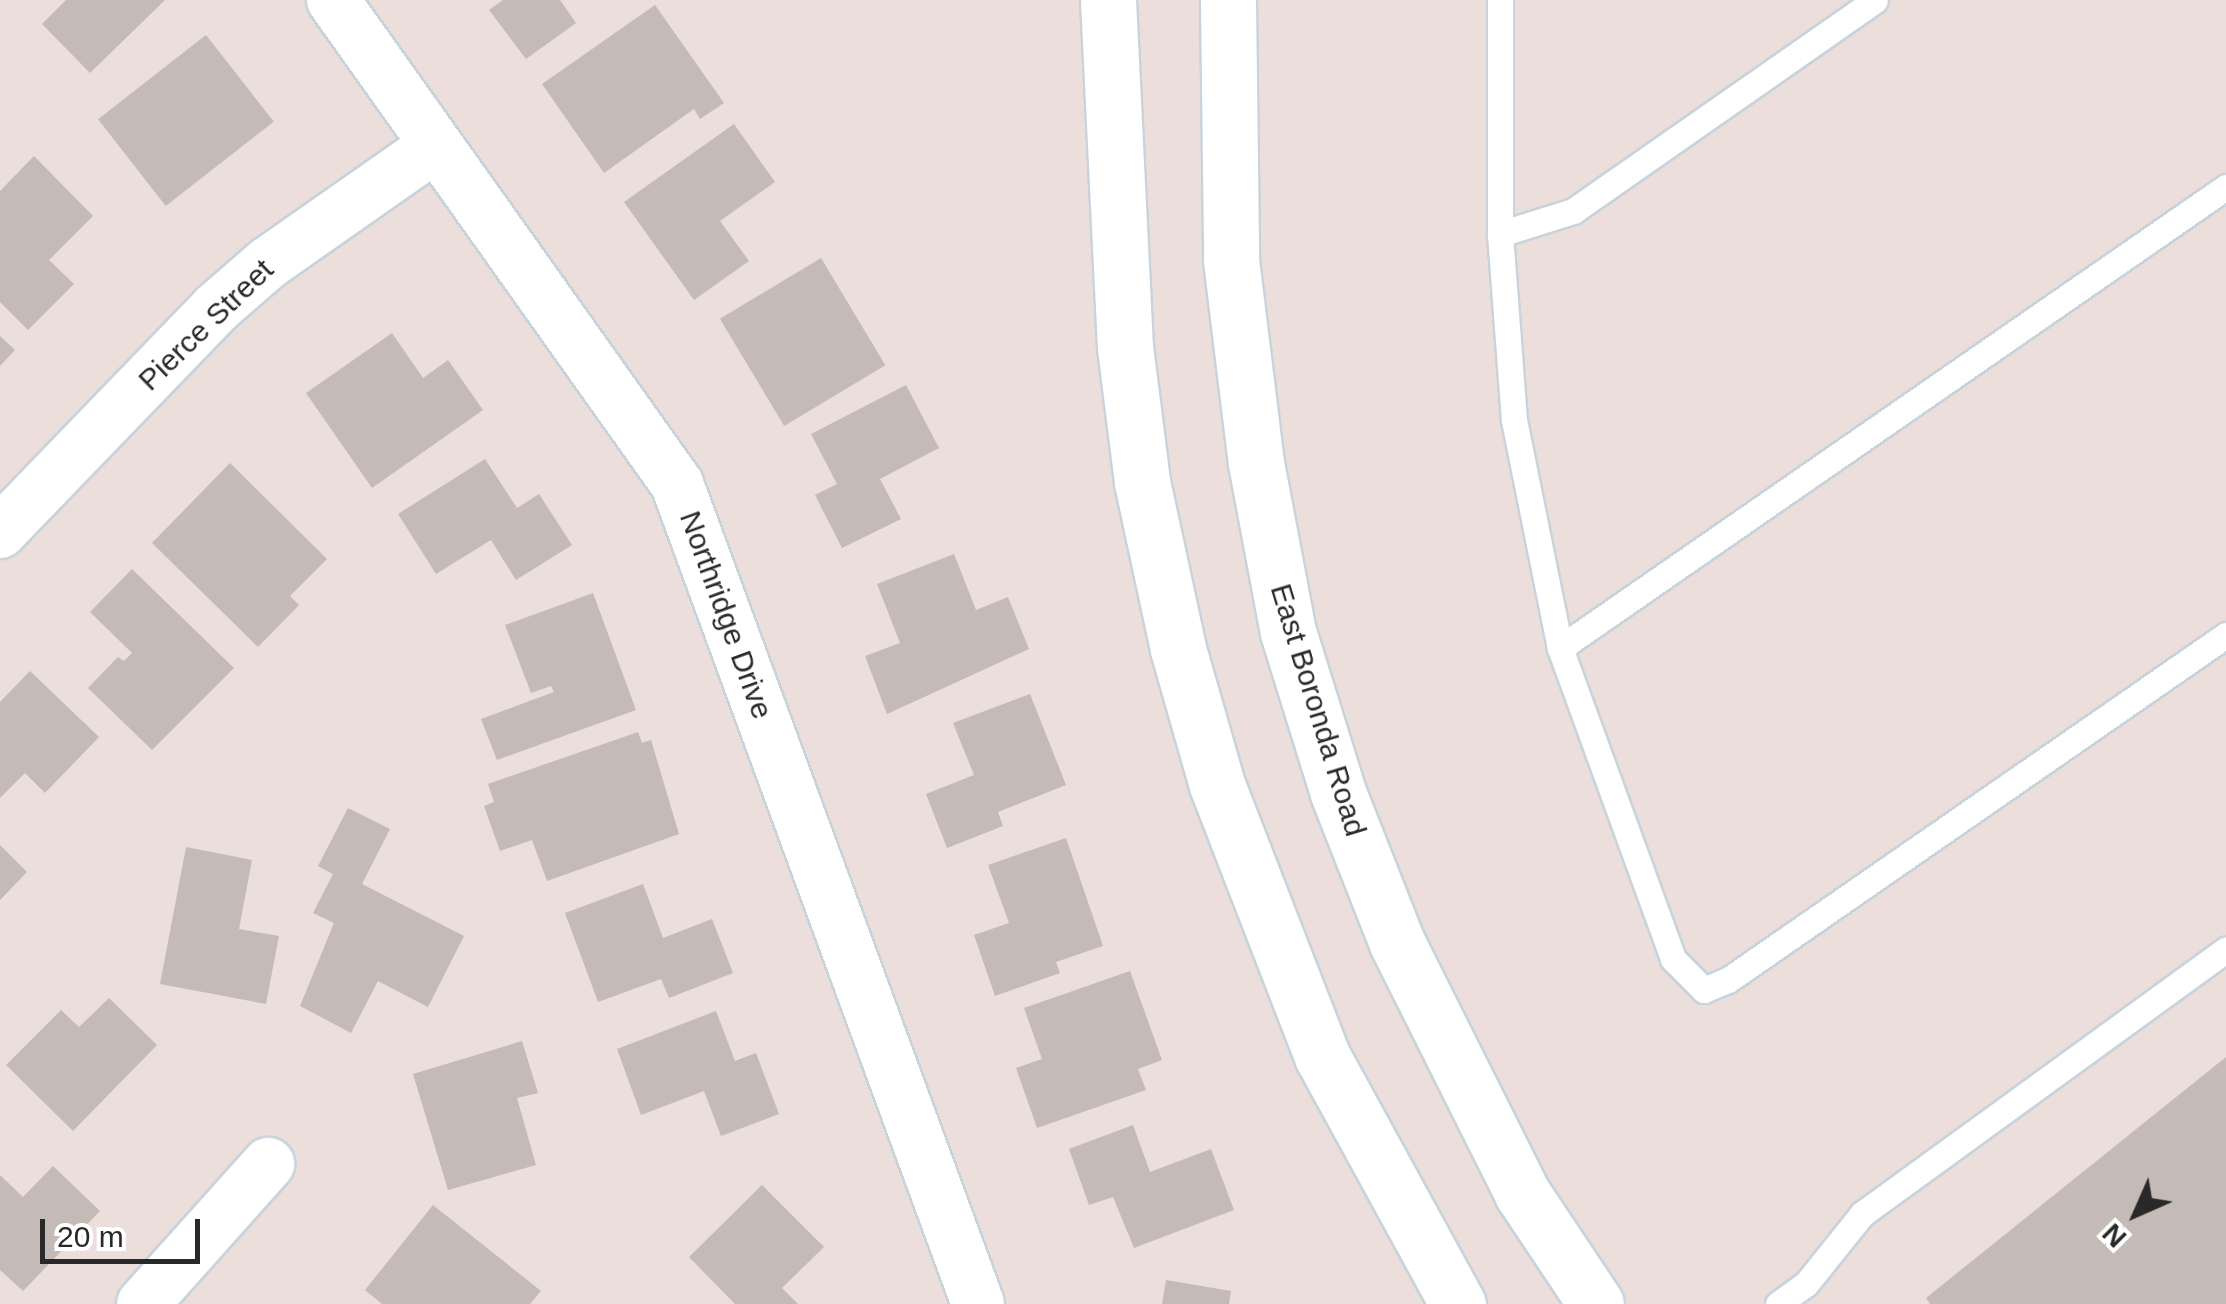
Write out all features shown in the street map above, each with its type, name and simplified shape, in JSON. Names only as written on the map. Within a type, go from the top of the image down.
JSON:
[{"type":"main road","points":[[1108,0],[1125,347],[1142,482],[1178,648],[1217,785],[1322,1056],[1458,1304]]},
{"type":"main road","name":"East Boronda Road","points":[[1228,0],[1231,260],[1256,463],[1288,632],[1338,794],[1397,943],[1522,1194],[1596,1304]]},
{"type":"street","name":"Northridge Drive","points":[[334,0],[677,484],[978,1304]]},
{"type":"street","name":"Pierce Street","points":[[0,532],[215,308],[268,263],[435,146]]},
{"type":"street","points":[[144,1304],[268,1164]]},
{"type":"lane","points":[[1500,0],[1500,234],[1514,420],[1560,648],[1673,959],[1704,990],[1744,969],[2226,636]]},
{"type":"lane","points":[[1500,234],[1573,211],[1875,0]]},
{"type":"lane","points":[[1560,648],[2226,187]]},
{"type":"lane","points":[[1778,1304],[1813,1294],[1862,1214],[2226,950]]},
{"type":"building","points":[[66,0],[165,0],[90,73],[42,24]]},
{"type":"building","points":[[503,0],[560,0],[576,23],[526,59],[489,10]]},
{"type":"building","points":[[655,5],[724,103],[700,119],[694,109],[604,173],[542,84]]},
{"type":"building","points":[[206,35],[274,122],[166,206],[98,119]]},
{"type":"building","points":[[734,124],[775,182],[720,221],[749,261],[694,300],[624,202]]},
{"type":"building","points":[[34,156],[93,216],[49,260],[74,284],[28,330],[0,302],[0,191]]},
{"type":"building","points":[[821,258],[885,365],[784,426],[720,319]]},
{"type":"building","points":[[392,333],[423,378],[448,360],[483,410],[372,488],[306,393]]},
{"type":"building","points":[[0,336],[15,350],[0,366]]},
{"type":"building","points":[[906,385],[939,448],[880,479],[901,519],[842,548],[815,495],[837,484],[811,434]]},
{"type":"building","points":[[485,459],[517,508],[539,494],[572,545],[516,580],[491,540],[436,574],[398,514]]},
{"type":"building","points":[[230,463],[327,559],[290,596],[299,605],[258,647],[152,543]]},
{"type":"building","points":[[954,554],[976,610],[1008,597],[1029,649],[887,714],[865,656],[900,643],[877,584]]},
{"type":"building","points":[[132,569],[234,668],[152,750],[88,688],[118,657],[124,661],[132,653],[90,612]]},
{"type":"building","points":[[593,593],[636,710],[497,760],[481,719],[554,692],[551,686],[531,693],[505,625]]},
{"type":"building","points":[[30,671],[99,737],[45,793],[25,773],[0,798],[0,702]]},
{"type":"building","points":[[1030,694],[1066,785],[998,812],[1003,826],[947,848],[926,794],[974,775],[953,723]]},
{"type":"building","points":[[638,732],[642,743],[651,740],[679,834],[547,881],[532,840],[500,851],[484,806],[494,802],[488,784]]},
{"type":"building","points":[[348,808],[390,829],[362,884],[464,936],[428,1007],[378,981],[351,1033],[300,1006],[334,923],[313,913],[333,874],[318,866]]},
{"type":"building","points":[[1066,838],[1103,946],[1056,962],[1060,973],[995,996],[974,935],[1009,923],[988,865]]},
{"type":"building","points":[[0,845],[27,872],[0,900]]},
{"type":"building","points":[[186,847],[252,860],[239,929],[279,936],[266,1004],[160,984]]},
{"type":"building","points":[[643,884],[663,938],[712,919],[733,973],[669,998],[661,979],[598,1002],[565,913]]},
{"type":"building","points":[[1130,971],[1162,1060],[1138,1069],[1146,1090],[1037,1128],[1016,1068],[1042,1059],[1024,1008]]},
{"type":"building","points":[[109,998],[157,1045],[73,1131],[6,1065],[61,1010],[79,1027]]},
{"type":"building","points":[[716,1011],[735,1061],[756,1053],[779,1114],[721,1136],[704,1091],[641,1115],[617,1049]]},
{"type":"building","points":[[522,1041],[538,1093],[517,1098],[536,1165],[448,1190],[413,1074]]},
{"type":"building","points":[[2226,1057],[2226,1304],[1930,1304],[1926,1298]]},
{"type":"building","points":[[1133,1125],[1150,1172],[1211,1149],[1234,1210],[1134,1248],[1113,1197],[1089,1205],[1069,1149]]},
{"type":"building","points":[[53,1166],[100,1211],[23,1291],[0,1270],[0,1175],[23,1197]]},
{"type":"building","points":[[762,1185],[824,1247],[782,1288],[798,1304],[735,1304],[689,1257]]},
{"type":"building","points":[[433,1205],[541,1291],[530,1304],[382,1304],[365,1290]]},
{"type":"building","points":[[1166,1280],[1231,1291],[1229,1304],[1162,1304]]}]
